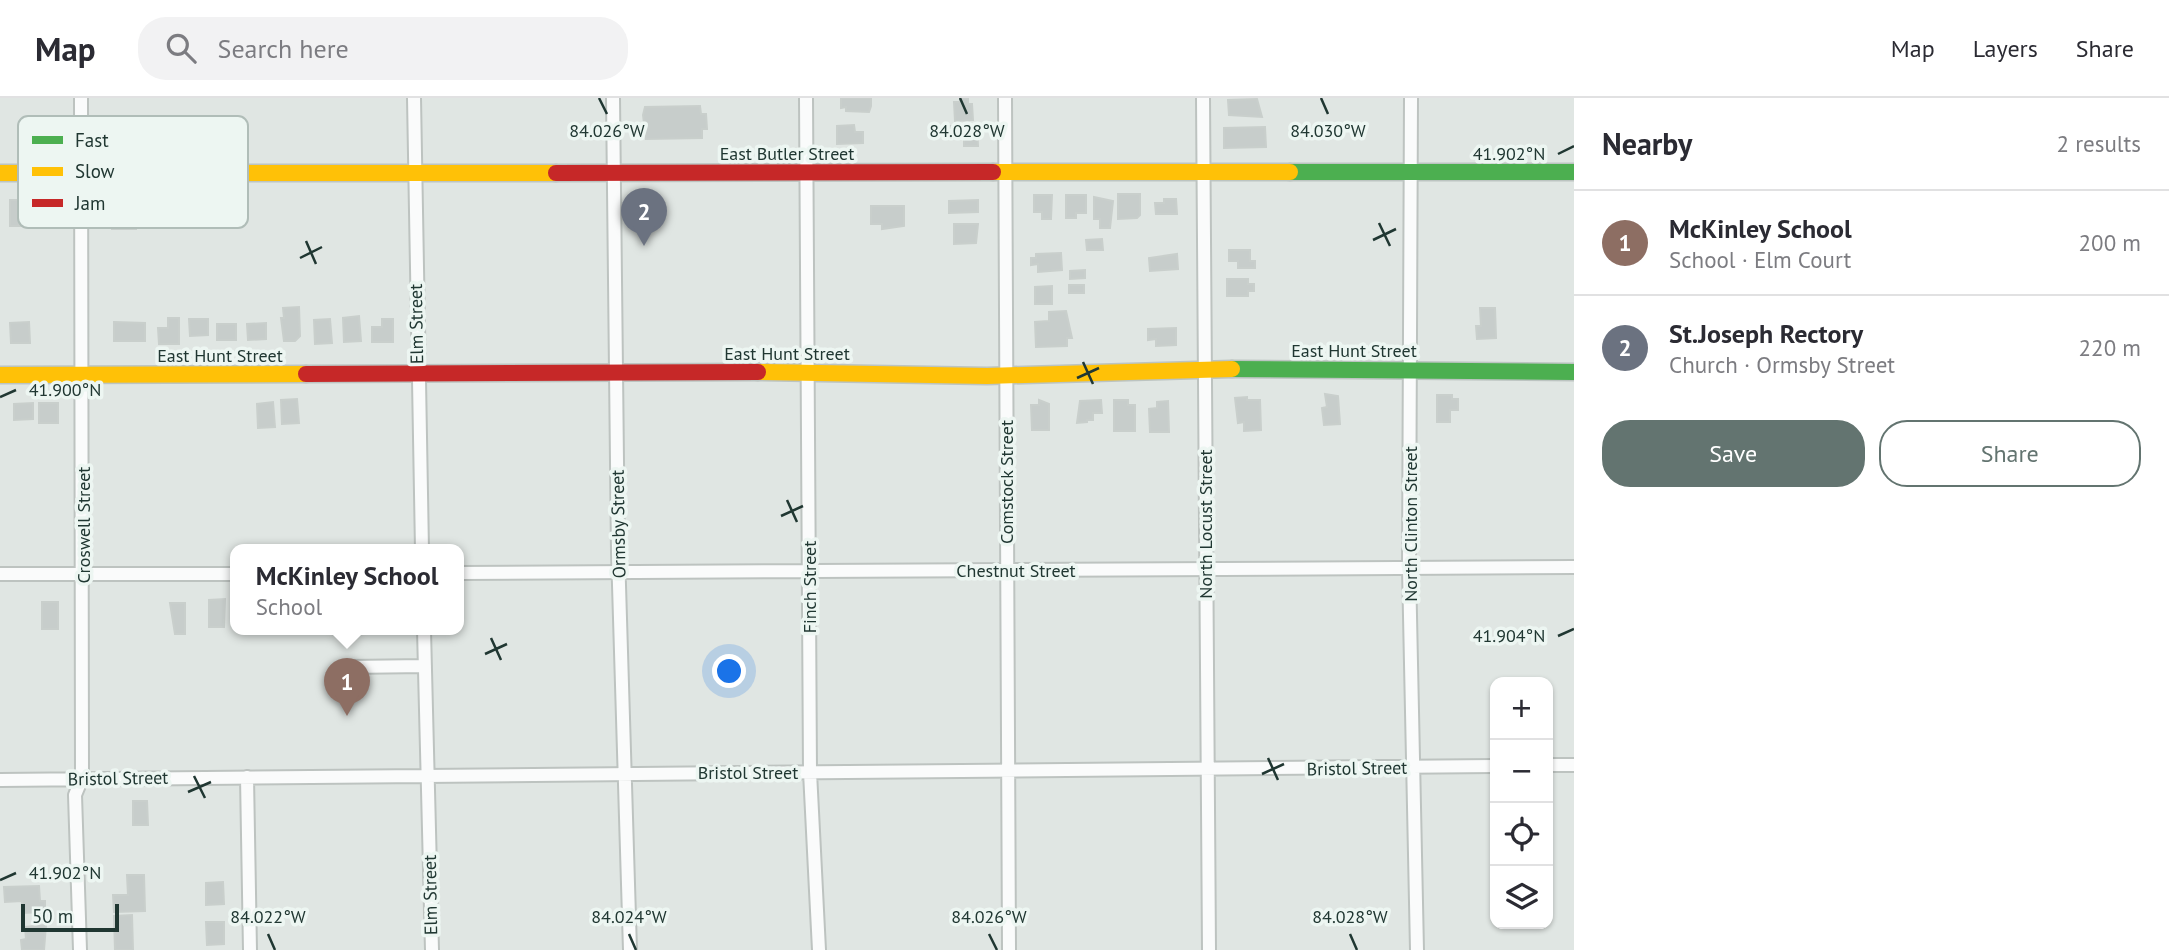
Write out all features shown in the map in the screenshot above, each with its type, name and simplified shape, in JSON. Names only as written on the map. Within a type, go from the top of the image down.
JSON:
[{"type":"street","name":"Croswell Street","points":[[81,98],[81,116]]},
{"type":"street","name":"Elm Street","points":[[414,98],[413,174],[422,544]]},
{"type":"street","name":"Ormsby Street","points":[[613,98],[618,571],[630,950]]},
{"type":"street","name":"Finch Street","points":[[806,98],[810,772],[819,950]]},
{"type":"street","name":"Comstock Street","points":[[1005,98],[1009,950]]},
{"type":"street","name":"North Locust Street","points":[[1203,98],[1209,950]]},
{"type":"street","name":"North Clinton Street","points":[[1411,98],[1409,568],[1417,950]]},
{"type":"street","name":"East Butler Street","points":[[248,174],[1574,172]]},
{"type":"street","name":"East Butler Street","points":[[0,173],[18,173]]},
{"type":"street","name":"Croswell Street","points":[[80,950],[75,795],[82,778],[82,228]]},
{"type":"street","name":"East Hunt Street","points":[[0,374],[1006,375],[1205,369],[1574,372]]},
{"type":"street","name":"Chestnut Street","points":[[464,573],[1574,567]]},
{"type":"street","points":[[0,574],[230,574]]},
{"type":"street","name":"Elm Street","points":[[425,635],[432,950]]},
{"type":"street","points":[[349,667],[425,666]]},
{"type":"street","points":[[1553,765],[1574,765]]},
{"type":"street","name":"Bristol Street","points":[[0,780],[626,773],[1009,773],[1490,766]]},
{"type":"street","points":[[247,777],[250,950]]},
{"type":"building","points":[[841,98],[871,98],[869,112],[846,111],[846,107],[841,108]]},
{"type":"building","points":[[960,98],[968,98],[968,104],[972,104],[973,120],[955,121],[954,102],[960,102]]},
{"type":"building","points":[[1257,99],[1262,117],[1229,115],[1228,100]]},
{"type":"building","points":[[700,106],[701,114],[706,114],[707,129],[702,129],[702,138],[646,139],[643,115],[645,107]]},
{"type":"building","points":[[854,125],[855,132],[863,132],[863,143],[837,144],[837,126]]},
{"type":"building","points":[[950,126],[977,126],[978,146],[964,146],[964,136],[950,136]]},
{"type":"building","points":[[1265,127],[1266,147],[1224,148],[1224,128]]},
{"type":"building","points":[[1118,194],[1140,194],[1140,215],[1137,218],[1118,219]]},
{"type":"building","points":[[1034,195],[1052,195],[1051,219],[1042,219],[1042,212],[1034,212]]},
{"type":"building","points":[[1066,195],[1086,195],[1086,213],[1076,213],[1076,218],[1066,218]]},
{"type":"building","points":[[1094,197],[1113,201],[1110,228],[1100,228],[1100,219],[1094,219]]},
{"type":"building","points":[[1164,199],[1176,199],[1177,214],[1156,214],[1155,203],[1164,203]]},
{"type":"building","points":[[10,200],[18,200],[18,226],[10,226]]},
{"type":"building","points":[[978,200],[978,212],[949,213],[949,201]]},
{"type":"building","points":[[871,206],[904,206],[904,226],[882,229],[882,224],[871,224]]},
{"type":"building","points":[[954,224],[978,224],[976,243],[954,244]]},
{"type":"building","points":[[1102,239],[1103,250],[1087,250],[1086,240]]},
{"type":"building","points":[[1229,250],[1250,250],[1250,261],[1255,261],[1255,268],[1238,268],[1238,261],[1229,261]]},
{"type":"building","points":[[1061,253],[1062,270],[1038,272],[1038,264],[1031,265],[1031,258],[1036,258],[1036,254]]},
{"type":"building","points":[[1177,254],[1178,269],[1150,271],[1149,258]]},
{"type":"building","points":[[1085,270],[1085,278],[1070,279],[1070,271]]},
{"type":"building","points":[[1227,279],[1248,279],[1248,284],[1254,284],[1254,291],[1248,291],[1248,296],[1227,296]]},
{"type":"building","points":[[1069,285],[1084,285],[1084,293],[1069,293]]},
{"type":"building","points":[[1052,286],[1052,304],[1035,304],[1035,287]]},
{"type":"building","points":[[299,307],[300,336],[295,341],[284,341],[281,318],[284,318],[283,308]]},
{"type":"building","points":[[1480,308],[1495,308],[1496,338],[1477,339],[1476,326],[1481,326]]},
{"type":"building","points":[[1066,311],[1072,338],[1067,338],[1067,346],[1036,347],[1035,322],[1049,321],[1049,312]]},
{"type":"building","points":[[359,316],[361,341],[344,342],[343,318]]},
{"type":"building","points":[[168,318],[179,318],[179,344],[159,344],[158,328],[168,328]]},
{"type":"building","points":[[189,319],[208,319],[208,335],[190,336]]},
{"type":"building","points":[[330,319],[332,343],[315,344],[314,320]]},
{"type":"building","points":[[382,319],[393,319],[393,342],[372,342],[372,327],[382,327]]},
{"type":"building","points":[[29,322],[30,343],[11,343],[10,323]]},
{"type":"building","points":[[114,322],[145,323],[145,341],[114,341]]},
{"type":"building","points":[[266,323],[266,339],[248,340],[247,324]]},
{"type":"building","points":[[217,324],[236,324],[236,340],[217,340]]},
{"type":"building","points":[[1176,328],[1176,345],[1156,346],[1156,339],[1148,340],[1148,329]]},
{"type":"building","points":[[1325,394],[1338,396],[1340,424],[1324,425],[1322,408],[1327,407]]},
{"type":"building","points":[[1437,395],[1452,395],[1452,399],[1458,399],[1458,410],[1450,410],[1450,422],[1437,422]]},
{"type":"building","points":[[1247,397],[1247,400],[1260,400],[1261,430],[1244,431],[1244,422],[1238,423],[1235,398]]},
{"type":"building","points":[[297,399],[299,423],[282,424],[281,400]]},
{"type":"building","points":[[1039,400],[1049,404],[1049,430],[1032,430],[1031,405],[1039,405]]},
{"type":"building","points":[[1101,400],[1102,413],[1093,413],[1093,420],[1077,423],[1080,401]]},
{"type":"building","points":[[1114,400],[1128,400],[1128,405],[1135,405],[1135,431],[1114,431]]},
{"type":"building","points":[[1168,401],[1169,432],[1150,432],[1149,409],[1157,408],[1157,402]]},
{"type":"building","points":[[273,402],[275,427],[258,428],[257,404]]},
{"type":"building","points":[[33,403],[33,419],[14,420],[14,404]]},
{"type":"building","points":[[39,403],[58,403],[58,423],[39,423]]},
{"type":"building","points":[[225,599],[224,627],[209,627],[209,600]]},
{"type":"building","points":[[42,602],[58,602],[58,629],[42,629]]},
{"type":"building","points":[[170,603],[185,603],[185,634],[175,634]]},
{"type":"building","points":[[133,801],[147,801],[148,825],[133,825]]},
{"type":"building","points":[[127,875],[144,875],[145,911],[114,912],[113,895],[128,895]]},
{"type":"building","points":[[223,882],[224,904],[206,905],[206,883]]},
{"type":"building","points":[[39,886],[40,901],[45,901],[45,912],[22,913],[22,901],[5,902],[4,887]]},
{"type":"building","points":[[132,915],[133,950],[115,950],[114,916]]},
{"type":"building","points":[[206,922],[224,922],[224,944],[207,945]]},
{"type":"building","points":[[46,925],[44,950],[22,950],[21,940],[26,939],[25,927]]},
{"type":"traffic: fast","points":[[1290,172],[1574,172]]},
{"type":"traffic: fast","points":[[1232,369],[1574,372]]},
{"type":"traffic: slow","points":[[993,172],[1290,172]]},
{"type":"traffic: slow","points":[[0,173],[18,173]]},
{"type":"traffic: slow","points":[[248,173],[556,173]]},
{"type":"traffic: slow","points":[[758,372],[987,376],[1232,369]]},
{"type":"traffic: slow","points":[[0,375],[306,374]]},
{"type":"traffic: jam","points":[[556,173],[993,172]]},
{"type":"traffic: jam","points":[[306,374],[758,372]]},
{"type":"place","name":"St.Joseph Rectory","points":[[644,246]]},
{"type":"place","name":"McKinley School","points":[[347,716]]}]
